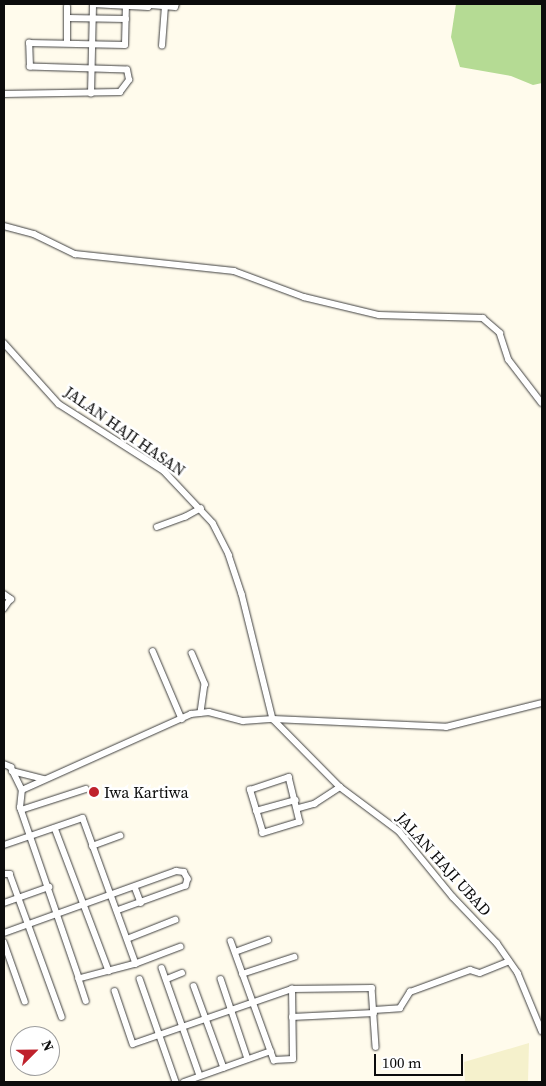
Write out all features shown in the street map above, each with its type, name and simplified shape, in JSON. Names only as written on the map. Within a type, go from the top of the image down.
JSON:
[{"type":"street","points":[[91,94],[93,5],[175,6],[176,4]]},
{"type":"street","points":[[4,94],[120,92],[129,80],[129,72],[124,68],[30,67],[31,41],[125,45],[126,5]]},
{"type":"street","points":[[162,46],[165,6]]},
{"type":"street","points":[[67,7],[67,43]]},
{"type":"street","points":[[68,18],[126,19]]},
{"type":"street","points":[[4,226],[34,234],[75,254],[234,272],[261,279],[304,297],[379,315],[484,318],[500,333],[509,360],[542,403]]},
{"type":"street","name":"JALAN HAJI HASAN","points":[[4,343],[60,404],[164,471],[213,523],[229,555],[242,594],[273,719]]},
{"type":"street","points":[[157,527],[200,508]]},
{"type":"street","points":[[4,594],[11,598],[4,609]]},
{"type":"street","points":[[153,652],[182,719]]},
{"type":"street","points":[[192,653],[205,684],[201,713]]},
{"type":"street","points":[[22,790],[182,719],[201,713],[223,714],[243,721],[273,719],[446,727],[542,703]]},
{"type":"street","name":"JALAN HAJI UBAD","points":[[273,719],[340,787],[399,831],[518,973],[542,1030]]},
{"type":"street","points":[[4,764],[8,764],[22,790],[21,810],[49,887],[86,1001]]},
{"type":"street","points":[[12,771],[44,779]]},
{"type":"street","points":[[287,777],[296,800],[300,822],[264,833],[250,790],[287,777]]},
{"type":"street","points":[[298,808],[314,804],[340,787]]},
{"type":"street","points":[[21,810],[86,789]]},
{"type":"street","points":[[256,810],[296,800]]},
{"type":"street","points":[[4,845],[82,818],[136,964]]},
{"type":"street","points":[[55,828],[109,971]]},
{"type":"street","points":[[92,846],[120,836]]},
{"type":"street","points":[[4,933],[176,871],[184,872],[188,879],[186,886],[117,912]]},
{"type":"street","points":[[4,874],[10,874],[62,1017]]},
{"type":"street","points":[[4,903],[49,887]]},
{"type":"street","points":[[135,887],[141,903]]},
{"type":"street","points":[[127,939],[175,920]]},
{"type":"street","points":[[235,952],[268,940]]},
{"type":"street","points":[[231,941],[274,1060],[293,1059],[292,989]]},
{"type":"street","points":[[4,942],[25,1001]]},
{"type":"street","points":[[79,978],[136,964],[181,947]]},
{"type":"street","points":[[242,974],[294,957]]},
{"type":"street","points":[[292,1016],[400,1008],[410,992],[470,970],[480,973],[509,961]]},
{"type":"street","points":[[162,968],[200,1076]]},
{"type":"street","points":[[167,980],[182,973]]},
{"type":"street","points":[[140,979],[157,1034],[176,1082]]},
{"type":"street","points":[[221,979],[248,1059]]},
{"type":"street","points":[[194,986],[224,1068]]},
{"type":"street","points":[[115,991],[133,1044],[182,1025],[292,989],[372,988],[376,1047]]},
{"type":"street","points":[[184,1082],[271,1051]]},
{"type":"shaded area","points":[[529,1043],[528,1082],[465,1082],[464,1062]]},
{"type":"green space","points":[[456,4],[542,4],[542,83],[533,85],[511,76],[460,67],[451,37]]},
{"type":"place","name":"Iwa Kartiwa","points":[[94,792]]}]
